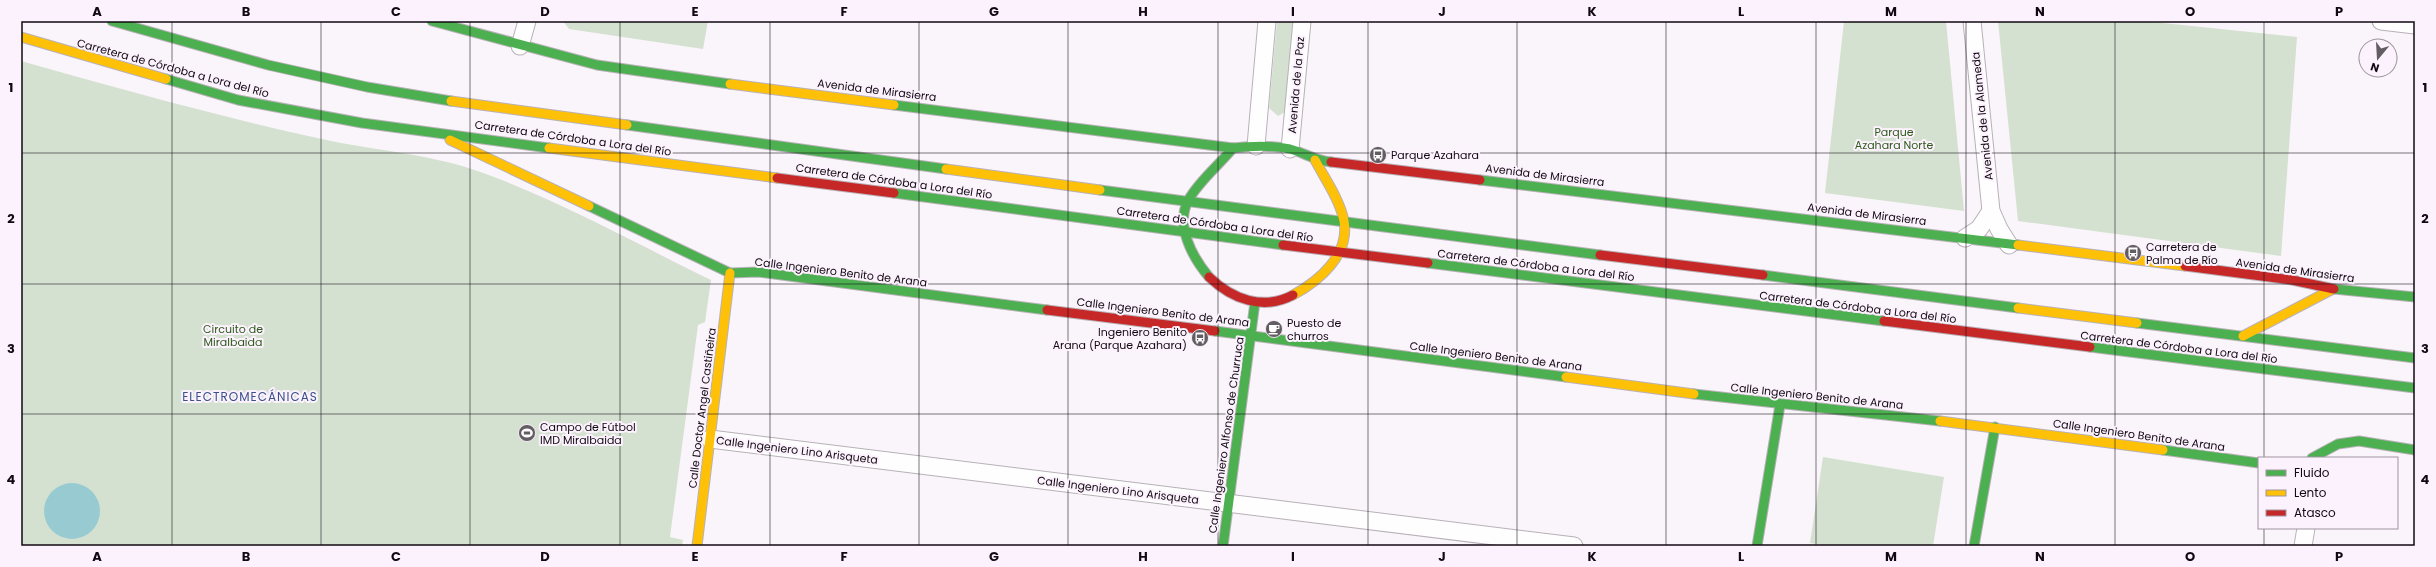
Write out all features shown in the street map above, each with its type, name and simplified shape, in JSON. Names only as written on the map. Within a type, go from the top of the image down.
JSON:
[{"type":"street","name":"Carretera de Córdoba a Lora del Río","points":[[112,21],[249,60],[382,89],[466,103],[1187,202],[2415,358]]},
{"type":"street","name":"Avenida de Mirasierra","points":[[432,21],[520,46],[597,65],[698,80],[1233,148],[1256,146],[1290,149],[1315,160],[1965,238],[2292,280],[2333,289],[2415,297]]},
{"type":"street","points":[[520,46],[527,21]]},
{"type":"street","points":[[1256,146],[1268,21]]},
{"type":"street","name":"Avenida de la Paz","points":[[1290,149],[1302,21]]},
{"type":"street","name":"Avenida de la Alameda","points":[[1972,21],[1991,211],[1999,229],[2009,244]]},
{"type":"street","points":[[2381,21],[2415,24]]},
{"type":"street","name":"Carretera de Córdoba a Lora del Río","points":[[21,38],[261,105],[362,123],[1340,252],[2415,388]]},
{"type":"street","points":[[432,132],[730,273]]},
{"type":"street","points":[[1233,148],[1187,202],[1184,231],[1195,262],[1228,292],[1255,302],[1286,299],[1319,279],[1340,252],[1344,222],[1315,160]]},
{"type":"street","points":[[1965,238],[1979,229],[1991,211]]},
{"type":"street","name":"Calle Ingeniero Benito de Arana","points":[[730,273],[758,272],[1780,405],[1995,427],[2258,463]]},
{"type":"street","name":"Calle Doctor Angel Castiñeira","points":[[697,546],[730,273]]},
{"type":"street","points":[[2243,336],[2333,289]]},
{"type":"street","name":"Calle Ingeniero Alfonso de Churruca","points":[[1223,546],[1255,302]]},
{"type":"street","points":[[1757,546],[1780,405]]},
{"type":"street","points":[[1974,546],[1995,427]]},
{"type":"street","name":"Calle Ingeniero Lino Arisqueta","points":[[710,439],[1574,546]]},
{"type":"street","points":[[2314,457],[2338,444],[2359,440],[2415,450]]},
{"type":"street","points":[[2304,546],[2306,529]]},
{"type":"green space","points":[[563,21],[708,21],[703,49],[569,29]]},
{"type":"green space","points":[[1277,21],[1295,21],[1287,111],[1278,116],[1269,108]]},
{"type":"green space","name":"Parque Azahara Norte","points":[[1844,21],[1946,21],[1964,211],[1825,193]]},
{"type":"green space","points":[[1998,21],[2144,21],[2297,37],[2281,256],[2018,221]]},
{"type":"green space","name":"Circuito de Miralbaida","points":[[21,61],[208,112],[322,139],[425,157],[466,167],[543,197],[711,280],[705,322],[698,325],[670,537],[683,540],[682,546],[21,546]]},
{"type":"green space","points":[[1823,457],[1944,477],[1933,546],[1827,546],[1810,543]]},
{"type":"water","points":[[72,483],[83,485],[92,491],[98,500],[100,511],[98,522],[92,531],[83,537],[72,539],[61,537],[52,531],[46,522],[44,511],[46,500],[52,491],[61,485]]},
{"type":"traffic: fast","points":[[112,21],[268,65],[367,87],[451,101]]},
{"type":"traffic: fast","points":[[432,21],[597,65],[730,84]]},
{"type":"traffic: fast","points":[[166,79],[238,100],[362,123],[549,148]]},
{"type":"traffic: fast","points":[[894,105],[1233,148]]},
{"type":"traffic: fast","points":[[627,125],[946,169]]},
{"type":"traffic: fast","points":[[1209,277],[1197,260],[1187,241],[1184,219],[1185,209],[1193,192],[1233,148],[1261,146],[1276,147],[1290,149],[1319,160],[1331,162]]},
{"type":"traffic: fast","points":[[1480,180],[2018,245]]},
{"type":"traffic: fast","points":[[1100,190],[1600,255]]},
{"type":"traffic: fast","points":[[894,193],[1283,245]]},
{"type":"traffic: fast","points":[[589,206],[730,273],[758,272],[1047,310]]},
{"type":"traffic: fast","points":[[1428,263],[1884,321]]},
{"type":"traffic: fast","points":[[1763,275],[2018,308]]},
{"type":"traffic: fast","points":[[2334,289],[2415,297]]},
{"type":"traffic: fast","points":[[1223,546],[1255,302]]},
{"type":"traffic: fast","points":[[2137,323],[2415,358]]},
{"type":"traffic: fast","points":[[1215,331],[1566,377]]},
{"type":"traffic: fast","points":[[2090,347],[2415,388]]},
{"type":"traffic: fast","points":[[1694,394],[1940,421]]},
{"type":"traffic: fast","points":[[1757,546],[1780,405]]},
{"type":"traffic: fast","points":[[1974,546],[1995,427]]},
{"type":"traffic: fast","points":[[2314,457],[2338,444],[2359,441],[2415,450]]},
{"type":"traffic: fast","points":[[2163,450],[2258,463]]},
{"type":"traffic: slow","points":[[21,37],[166,79]]},
{"type":"traffic: slow","points":[[730,84],[894,105]]},
{"type":"traffic: slow","points":[[451,101],[627,125]]},
{"type":"traffic: slow","points":[[450,140],[589,206]]},
{"type":"traffic: slow","points":[[549,148],[777,178]]},
{"type":"traffic: slow","points":[[1293,295],[1313,282],[1330,266],[1337,256],[1345,233],[1344,221],[1339,205],[1315,160]]},
{"type":"traffic: slow","points":[[946,169],[1100,190]]},
{"type":"traffic: slow","points":[[2018,245],[2185,266]]},
{"type":"traffic: slow","points":[[697,546],[730,273]]},
{"type":"traffic: slow","points":[[2243,336],[2333,289]]},
{"type":"traffic: slow","points":[[2018,308],[2137,323]]},
{"type":"traffic: slow","points":[[1566,377],[1694,394]]},
{"type":"traffic: slow","points":[[1940,421],[2163,450]]},
{"type":"traffic: jam","points":[[1331,162],[1480,180]]},
{"type":"traffic: jam","points":[[777,178],[894,193]]},
{"type":"traffic: jam","points":[[1283,245],[1428,263]]},
{"type":"traffic: jam","points":[[1600,255],[1763,275]]},
{"type":"traffic: jam","points":[[2185,266],[2292,280],[2334,289]]},
{"type":"traffic: jam","points":[[1209,277],[1218,285],[1238,297],[1248,300],[1270,302],[1282,300],[1293,295]]},
{"type":"traffic: jam","points":[[1047,310],[1215,331]]},
{"type":"traffic: jam","points":[[1884,321],[2090,347]]},
{"type":"place","name":"Parque Azahara","points":[[1378,155]]},
{"type":"place","name":"Carretera de Palma de Río","points":[[2133,253]]},
{"type":"place","name":"Puesto de churros","points":[[1274,329]]},
{"type":"place","name":"Ingeniero Benito Arana (Parque Azahara)","points":[[1200,338]]},
{"type":"place","name":"Campo de Fútbol IMD Miralbaida","points":[[527,433]]},
{"type":"district","name":"ELECTROMECÁNICAS","points":[[250,397]]}]
